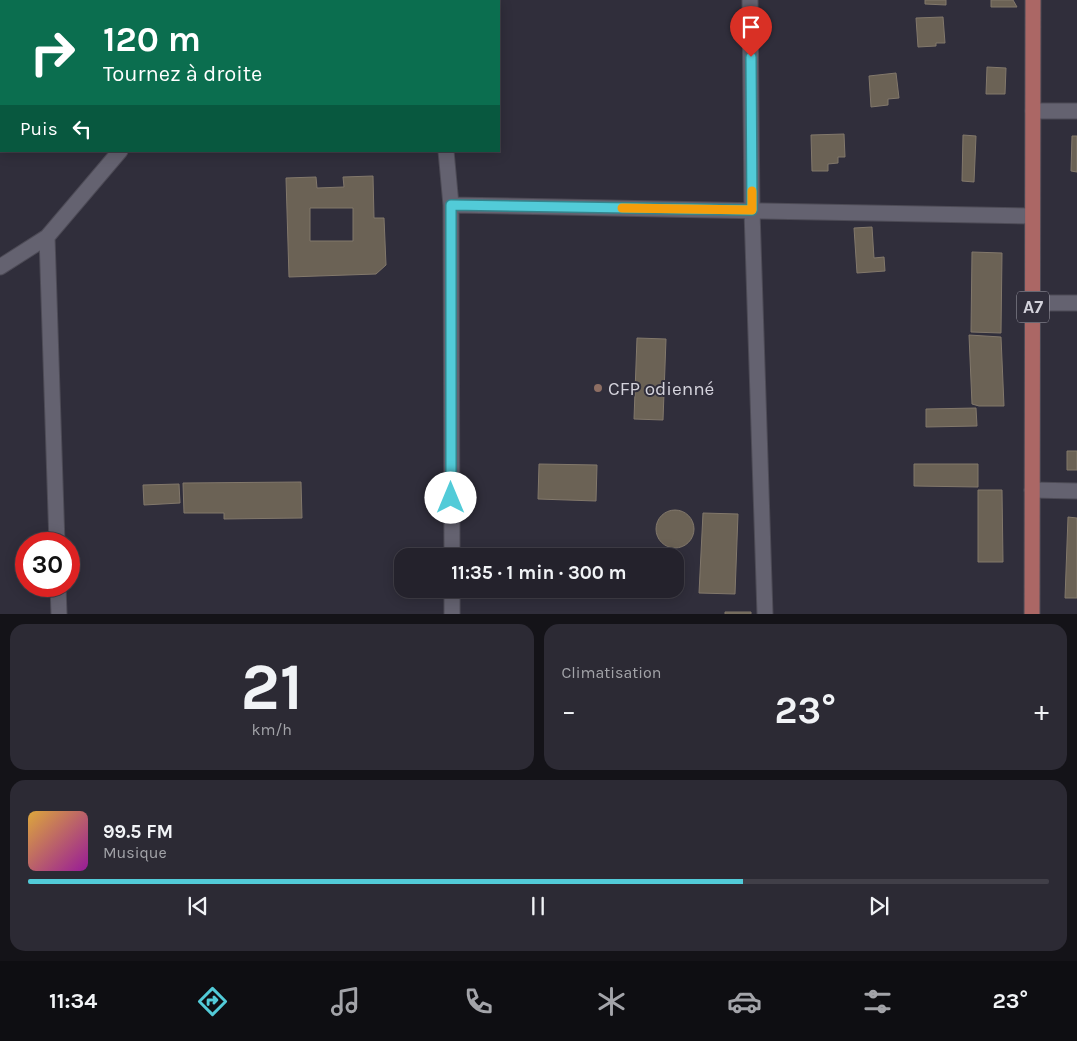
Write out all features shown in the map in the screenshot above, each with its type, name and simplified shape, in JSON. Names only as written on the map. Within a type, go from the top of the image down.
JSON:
[{"type":"main road","name":"A7","points":[[1032,614],[1033,0]]},
{"type":"street","points":[[750,0],[752,210],[765,614]]},
{"type":"street","points":[[1033,111],[1077,111]]},
{"type":"street","points":[[0,267],[47,237],[119,152]]},
{"type":"street","points":[[446,152],[451,205],[452,548]]},
{"type":"street","points":[[451,205],[1032,216]]},
{"type":"street","points":[[47,237],[57,532]]},
{"type":"street","points":[[1032,303],[1077,303]]},
{"type":"street","points":[[1032,490],[1077,491]]},
{"type":"street","points":[[58,597],[59,614]]},
{"type":"street","points":[[452,598],[452,614]]},
{"type":"building","points":[[925,0],[946,0],[946,5],[925,4]]},
{"type":"building","points":[[991,0],[1013,0],[1017,7],[991,7]]},
{"type":"building","points":[[943,17],[945,43],[936,43],[936,46],[918,47],[916,18]]},
{"type":"building","points":[[987,67],[1006,68],[1005,94],[986,94]]},
{"type":"building","points":[[896,73],[899,98],[888,99],[888,105],[871,107],[869,76]]},
{"type":"building","points":[[844,134],[845,157],[838,157],[838,163],[828,164],[828,171],[812,171],[811,135]]},
{"type":"building","points":[[963,135],[976,136],[974,182],[962,181]]},
{"type":"building","points":[[1072,136],[1077,136],[1077,172],[1071,171]]},
{"type":"building","points":[[373,176],[374,218],[384,218],[386,265],[376,274],[289,277],[286,178],[316,177],[317,188],[344,187],[343,177]],"holes":[[[310,208],[353,208],[353,241],[310,241]]]},
{"type":"building","points":[[872,227],[874,258],[884,257],[885,271],[857,273],[854,228]]},
{"type":"building","points":[[972,252],[1002,253],[1001,333],[971,332]]},
{"type":"building","points":[[969,335],[1001,337],[1004,406],[979,406],[972,404]]},
{"type":"building","points":[[637,338],[666,339],[663,420],[634,419]]},
{"type":"building","points":[[976,408],[977,426],[926,427],[926,409]]},
{"type":"building","points":[[1067,451],[1077,451],[1077,470],[1067,470]]},
{"type":"building","points":[[539,464],[597,465],[596,501],[538,499]]},
{"type":"building","points":[[914,464],[978,464],[978,487],[914,486]]},
{"type":"building","points":[[301,482],[302,518],[224,519],[224,513],[184,513],[183,483]]},
{"type":"building","points":[[179,484],[180,503],[144,505],[143,485]]},
{"type":"building","points":[[978,490],[1002,490],[1003,562],[978,562]]},
{"type":"building","points":[[675,510],[682,512],[692,522],[694,529],[692,536],[682,546],[675,548],[668,546],[658,536],[656,529],[658,522],[668,512]]},
{"type":"building","points":[[703,513],[738,514],[735,594],[699,593]]},
{"type":"building","points":[[1068,517],[1077,518],[1077,598],[1065,598]]},
{"type":"building","points":[[725,612],[751,612],[751,614],[725,614]]},
{"type":"slow traffic","points":[[622,208],[752,210],[752,191]]},
{"type":"place","name":"CFP odienné","points":[[598,388]]},
{"type":"route","points":[[451,498],[451,205],[752,210],[751,57]]}]
